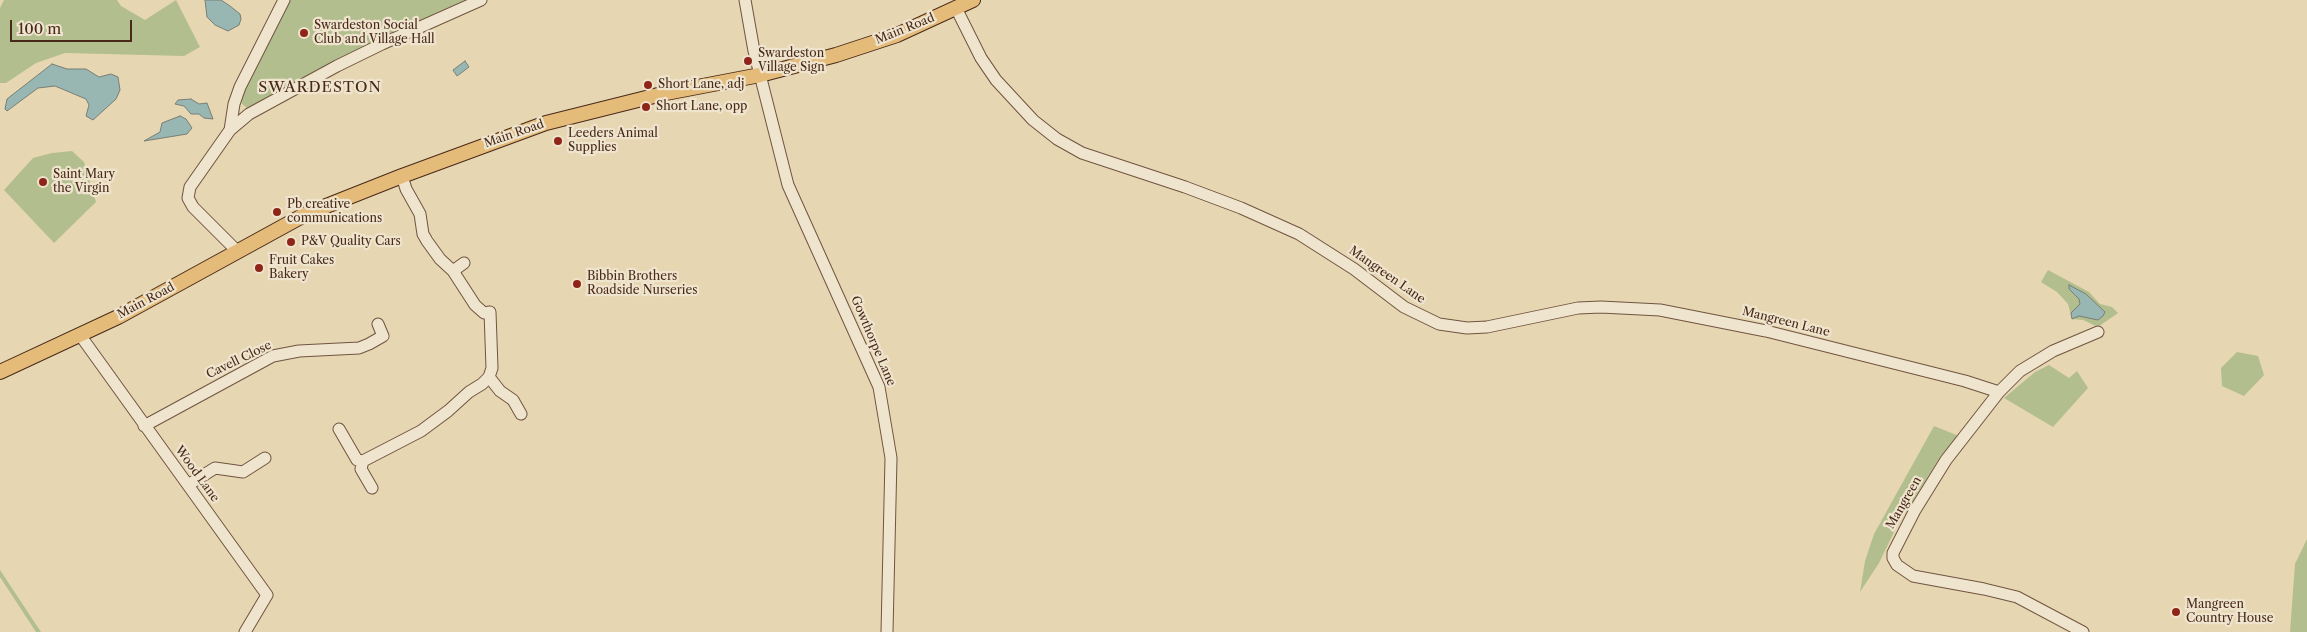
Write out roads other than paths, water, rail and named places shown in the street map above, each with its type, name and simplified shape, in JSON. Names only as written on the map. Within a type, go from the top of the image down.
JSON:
[{"type":"main road","name":"Main Road","points":[[0,372],[142,304],[306,214],[402,176],[552,121],[666,93],[760,75],[836,55],[896,35],[973,0]]},
{"type":"street","points":[[230,130],[234,104],[240,87],[284,0]]},
{"type":"street","points":[[237,251],[193,207],[188,198],[190,186],[230,130],[249,114],[337,66],[481,0]]},
{"type":"street","name":"Gowthorpe Lane","points":[[745,0],[760,75],[788,186],[879,387],[891,458],[887,632]]},
{"type":"street","name":"Mangreen Lane","points":[[956,8],[981,58],[996,80],[1033,120],[1056,139],[1082,153],[1204,194],[1299,234],[1354,268],[1404,307],[1439,324],[1467,328],[1487,327],[1578,308],[1609,307],[1660,310],[1766,331],[1965,381],[1999,392]]},
{"type":"street","points":[[338,429],[357,460],[362,461],[421,431],[489,377],[492,368],[490,312],[484,313],[474,305],[453,271],[440,259],[423,234],[420,214],[406,189],[402,176]]},
{"type":"street","points":[[453,271],[464,263]]},
{"type":"street","name":"Cavell Close","points":[[144,426],[273,356],[299,351],[359,348],[385,341],[378,324]]},
{"type":"street","name":"Mangreen","points":[[2083,632],[2017,597],[1913,576],[1904,572],[1893,558],[1894,549],[1902,533],[1929,486],[1946,460],[1999,392],[2020,372],[2053,351],[2098,332]]},
{"type":"street","name":"Wood Lane","points":[[80,335],[267,595],[245,632]]},
{"type":"street","points":[[489,377],[500,391],[513,400],[521,414]]},
{"type":"street","points":[[188,485],[215,468],[243,472],[265,458]]},
{"type":"street","points":[[362,461],[361,469],[372,488]]},
{"type":"water","points":[[205,0],[221,0],[230,6],[240,14],[239,25],[228,31],[215,25],[207,17]]},
{"type":"water","points":[[465,61],[469,67],[457,76],[453,70]]},
{"type":"water","points":[[52,64],[67,69],[86,69],[99,77],[111,74],[118,77],[120,90],[116,99],[93,120],[86,116],[89,105],[86,99],[55,86],[38,88],[7,111],[5,109],[7,99]]},
{"type":"water","points":[[191,99],[199,104],[207,103],[213,119],[204,118],[199,114],[191,114],[184,106],[175,104],[178,100]]},
{"type":"water","points":[[180,116],[186,119],[192,128],[187,134],[144,141],[160,132],[162,123]]},
{"type":"water","points":[[2069,285],[2086,294],[2105,312],[2103,316],[2098,320],[2079,316],[2072,319],[2071,313],[2080,304],[2079,299],[2069,289]]},
{"type":"place","name":"Swardeston Social Club and Village Hall","points":[[304,33]]},
{"type":"place","name":"Swardeston Village Sign","points":[[748,61]]},
{"type":"place","name":"Short Lane, adj","points":[[648,85]]},
{"type":"place","name":"Short Lane, opp","points":[[646,107]]},
{"type":"place","name":"Leeders Animal Supplies","points":[[558,141]]},
{"type":"place","name":"Saint Mary the Virgin","points":[[43,182]]},
{"type":"place","name":"Pb creative communications","points":[[277,212]]},
{"type":"place","name":"P&V Quality Cars","points":[[291,242]]},
{"type":"place","name":"Fruit Cakes Bakery","points":[[259,268]]},
{"type":"place","name":"Bibbin Brothers Roadside Nurseries","points":[[577,284]]},
{"type":"place","name":"Mangreen Country House","points":[[2176,612]]},
{"type":"district","name":"SWARDESTON","points":[[320,88]]}]
